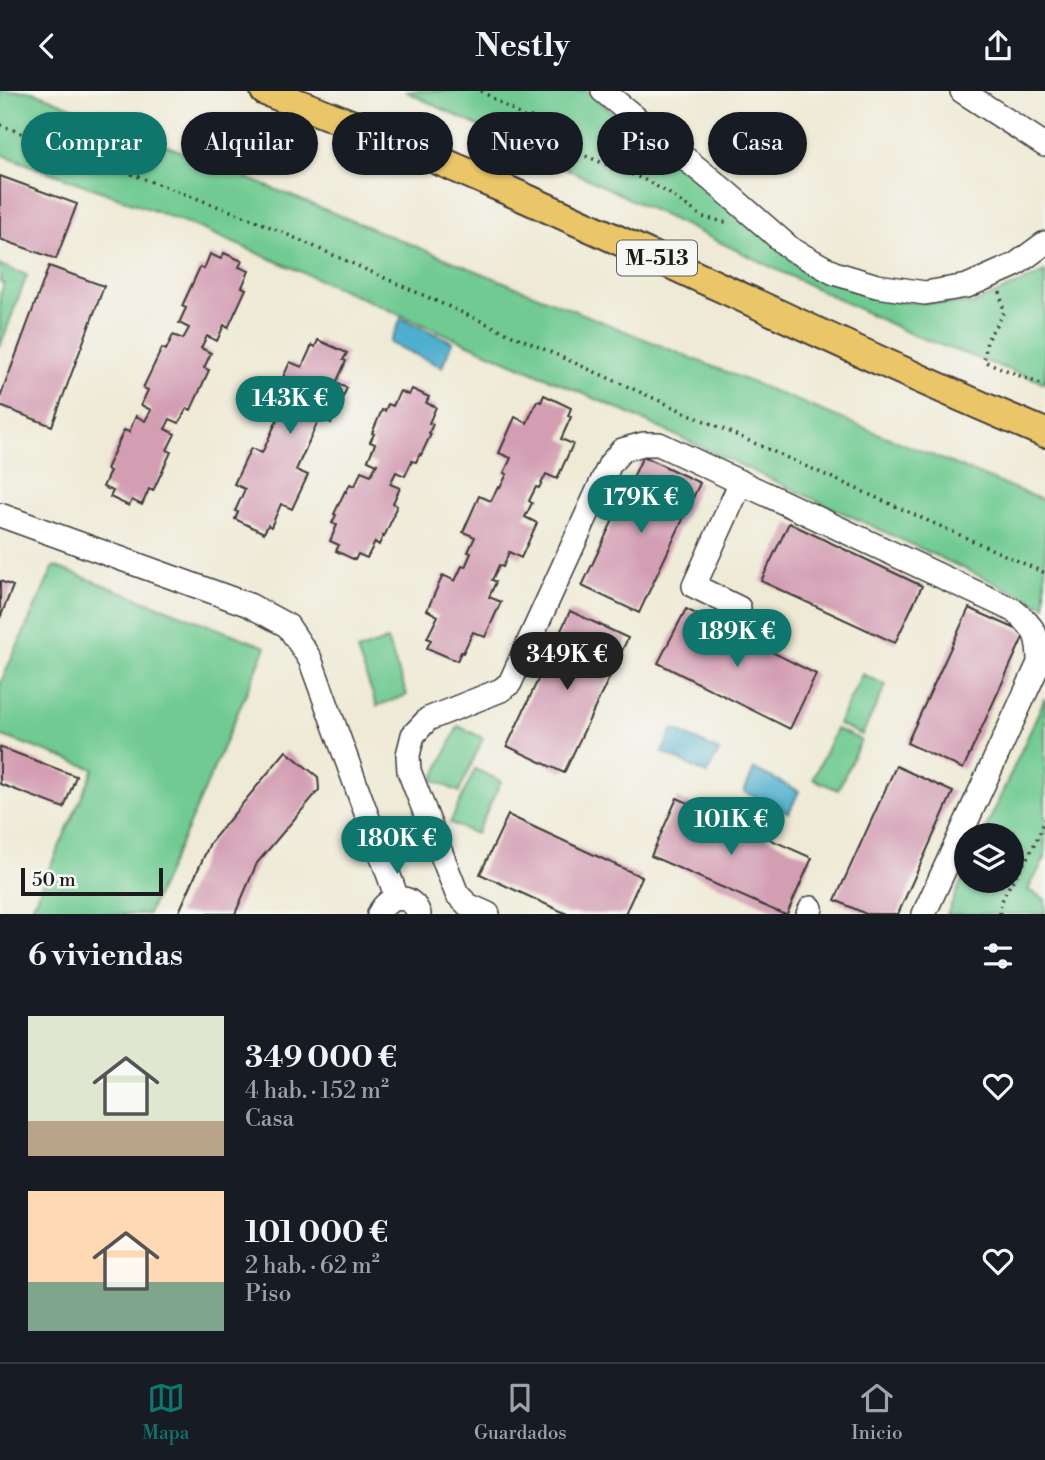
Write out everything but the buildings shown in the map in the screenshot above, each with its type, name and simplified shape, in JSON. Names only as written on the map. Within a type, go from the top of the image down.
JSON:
[{"type":"main road","name":"M-513","points":[[265,91],[460,168],[942,389],[1045,433]]},
{"type":"street","points":[[603,91],[791,249],[834,273],[877,286],[925,293],[967,286],[1015,265],[1045,243]]},
{"type":"street","points":[[962,91],[1045,145]]},
{"type":"street","points":[[488,914],[468,905],[457,894],[410,771],[408,755],[413,736],[428,719],[501,690],[510,683],[610,464],[622,450],[643,444],[659,444],[1013,610],[1027,621],[1039,641],[1039,663],[923,914]]},
{"type":"street","points":[[739,608],[694,586],[741,482]]},
{"type":"street","points":[[0,515],[249,605],[288,627],[310,659],[397,898]]},
{"type":"street","points":[[379,914],[387,902],[397,898],[408,900],[417,907],[419,914]]},
{"type":"path","points":[[481,91],[524,117],[531,117],[541,131],[583,155],[643,179],[703,217],[723,221],[732,226]]},
{"type":"path","points":[[0,125],[257,221],[1045,573]]},
{"type":"path","points":[[996,273],[1004,312],[987,340],[984,361],[1045,386]]},
{"type":"path","points":[[1000,914],[999,907],[1029,856],[1045,819]]},
{"type":"green space","points":[[0,91],[32,91],[84,112],[21,112],[21,162],[0,154]]},
{"type":"green space","points":[[405,91],[586,91],[613,112],[597,112],[597,175],[694,174],[828,278],[902,302],[973,304],[1045,272],[1045,383],[913,335],[580,175],[583,175],[583,112],[467,112],[467,121]]},
{"type":"green space","points":[[167,146],[181,151],[181,175],[240,175],[1045,501],[1045,606],[612,406],[190,224],[57,175],[167,175]]},
{"type":"green space","points":[[0,265],[27,275],[0,347],[0,295],[4,284],[0,282]]},
{"type":"green space","points":[[54,566],[266,647],[148,914],[29,914],[94,769],[0,735],[0,684]]},
{"type":"green space","points":[[387,640],[407,695],[377,706],[357,651]]},
{"type":"green space","points":[[862,674],[886,685],[862,735],[838,724]]},
{"type":"green space","points":[[1045,698],[1045,858],[1028,890],[1045,899],[1045,914],[947,914],[956,893],[1024,893],[1024,823],[988,823]]},
{"type":"green space","points":[[458,726],[483,738],[459,792],[433,780]]},
{"type":"green space","points":[[836,729],[861,740],[838,790],[813,779]]},
{"type":"green space","points":[[475,769],[501,781],[476,834],[450,823]]},
{"type":"water","points":[[401,318],[453,342],[442,367],[390,343]]},
{"type":"water","points":[[673,729],[719,751],[707,774],[662,752]]},
{"type":"water","points":[[754,769],[799,791],[789,813],[744,792]]}]
